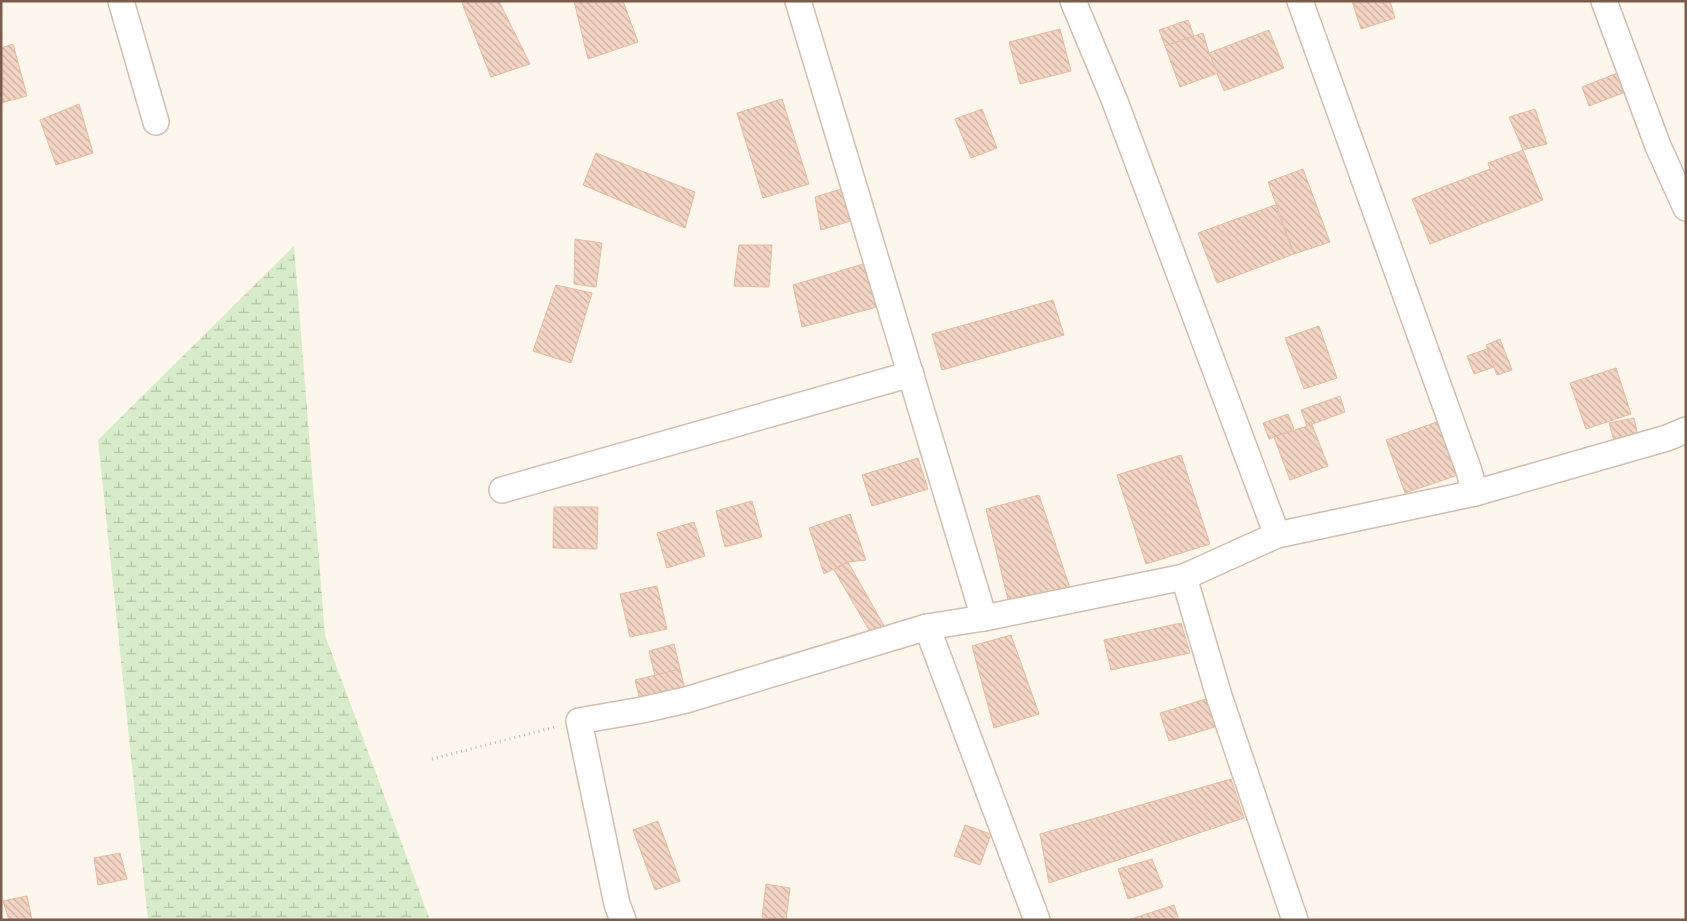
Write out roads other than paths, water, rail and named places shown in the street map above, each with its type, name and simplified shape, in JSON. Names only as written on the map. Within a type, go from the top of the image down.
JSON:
[{"type":"street","points":[[121,1],[156,122]]},
{"type":"street","points":[[798,1],[984,618]]},
{"type":"street","points":[[1073,1],[1114,100],[1277,535]]},
{"type":"street","points":[[1300,1],[1469,472],[1475,494]]},
{"type":"street","points":[[1604,1],[1658,146],[1686,208]]},
{"type":"street","points":[[502,490],[910,374]]},
{"type":"street","points":[[623,920],[617,904],[579,721],[686,700],[927,627],[984,618],[1184,577],[1277,535],[1475,494],[1667,438],[1686,430]]},
{"type":"street","points":[[1184,577],[1219,696],[1295,920]]},
{"type":"street","points":[[927,627],[1037,920]]}]
